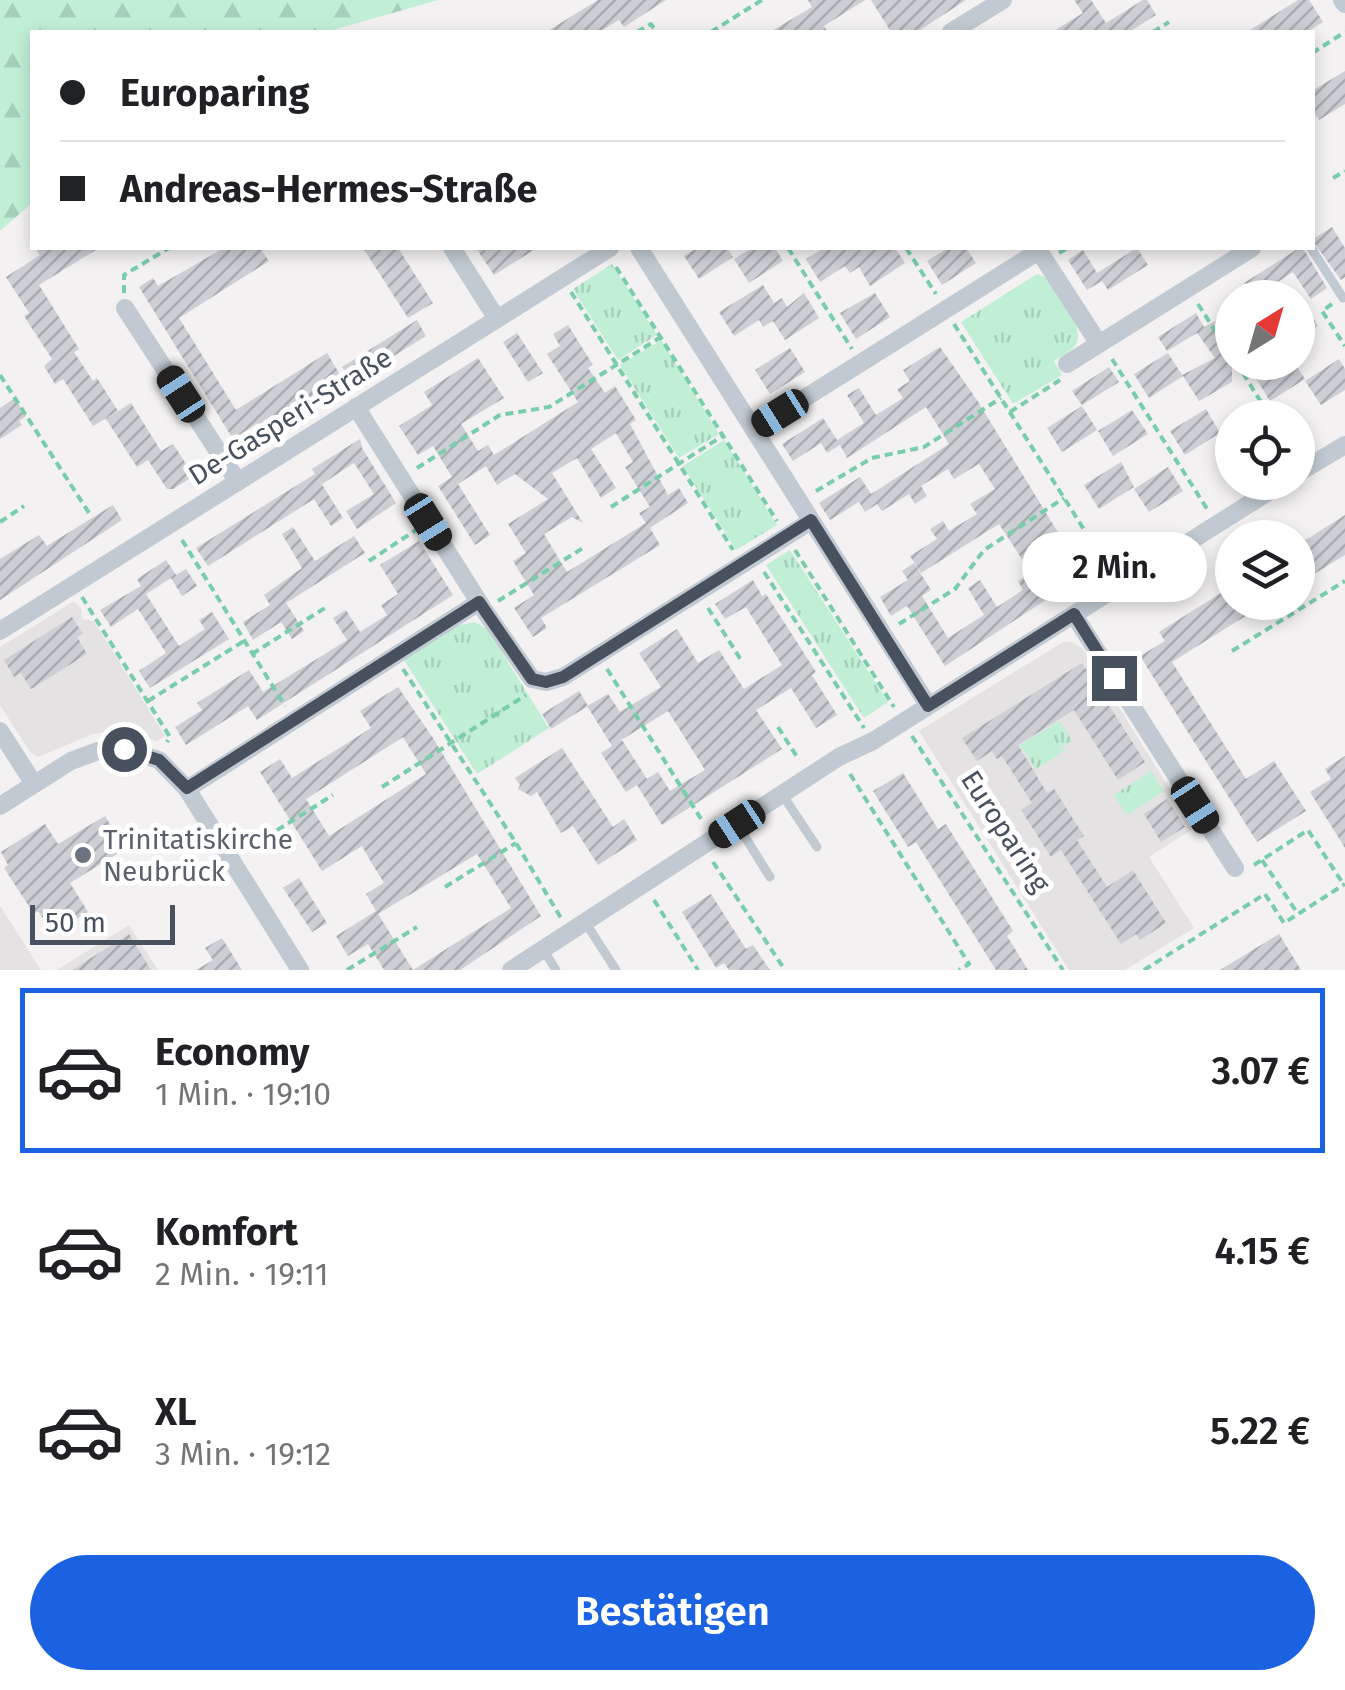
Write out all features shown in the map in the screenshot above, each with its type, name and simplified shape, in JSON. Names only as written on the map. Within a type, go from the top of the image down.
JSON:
[{"type":"street","points":[[955,30],[1003,0]]},
{"type":"street","points":[[453,250],[497,318]]},
{"type":"street","name":"De-Gasperi-Straße","points":[[0,631],[606,250]]},
{"type":"street","points":[[640,250],[928,706]]},
{"type":"street","points":[[754,430],[1036,250]]},
{"type":"street","points":[[1039,250],[1100,343]]},
{"type":"street","points":[[1067,364],[1249,250]]},
{"type":"street","points":[[125,308],[238,482]]},
{"type":"street","points":[[356,407],[481,606],[532,679],[546,682],[563,677],[811,520]]},
{"type":"street","points":[[1315,463],[1345,445]]},
{"type":"street","points":[[1225,520],[1256,500]]},
{"type":"street","points":[[510,970],[810,776],[1215,526]]},
{"type":"street","points":[[187,788],[481,606]]},
{"type":"street","points":[[1074,614],[1235,868]]},
{"type":"street","points":[[0,731],[34,784]]},
{"type":"street","points":[[0,806],[71,760],[98,750],[124,749],[159,760],[187,788],[300,970]]},
{"type":"lane","points":[[1312,250],[1343,298]]},
{"type":"lane","points":[[782,794],[817,847]]},
{"type":"lane","points":[[737,824],[770,877]]},
{"type":"lane","points":[[577,927],[616,970]]},
{"type":"lane","points":[[543,949],[556,970]]},
{"type":"path","points":[[714,30],[762,0]]},
{"type":"path","points":[[1156,30],[1169,22]]},
{"type":"path","points":[[1315,51],[1345,32]]},
{"type":"path","points":[[1333,178],[1345,170]]},
{"type":"path","points":[[125,308],[124,276],[165,250]]},
{"type":"path","name":"Europaring","points":[[609,250],[1063,970]]},
{"type":"path","points":[[789,250],[860,362]]},
{"type":"path","points":[[907,250],[1120,586]]},
{"type":"path","points":[[562,278],[678,465],[807,640],[872,741]]},
{"type":"path","points":[[1188,288],[1215,330]]},
{"type":"path","points":[[1343,298],[1322,310],[1345,346]]},
{"type":"path","points":[[400,478],[500,415],[550,407],[661,337]]},
{"type":"path","points":[[1100,343],[1215,522]]},
{"type":"path","points":[[1010,412],[1066,376],[1067,364]]},
{"type":"path","points":[[0,376],[90,516]]},
{"type":"path","points":[[799,502],[872,458],[924,448],[1001,398]]},
{"type":"path","points":[[611,506],[724,435]]},
{"type":"path","points":[[882,634],[954,590],[984,550],[1064,498]]},
{"type":"path","points":[[0,522],[24,506]]},
{"type":"path","points":[[369,561],[428,522]]},
{"type":"path","points":[[172,523],[294,720]]},
{"type":"path","points":[[481,606],[583,548]]},
{"type":"path","points":[[1232,651],[1345,581]]},
{"type":"path","points":[[74,584],[170,738],[159,760]]},
{"type":"path","points":[[697,591],[744,662]]},
{"type":"path","points":[[252,654],[328,606]]},
{"type":"path","points":[[148,702],[244,641]]},
{"type":"path","points":[[598,654],[655,744],[785,970]]},
{"type":"path","points":[[395,656],[516,843],[577,927]]},
{"type":"path","points":[[382,787],[546,682]]},
{"type":"path","points":[[778,727],[810,776]]},
{"type":"path","points":[[839,758],[969,964],[960,970]]},
{"type":"path","points":[[232,859],[334,795]]},
{"type":"path","points":[[1144,970],[1265,894],[1284,922],[1298,914],[1344,884],[1308,830],[1262,860],[1298,914]]},
{"type":"path","points":[[445,887],[516,843]]},
{"type":"path","points":[[644,883],[698,970]]},
{"type":"path","points":[[348,970],[417,927]]},
{"type":"shaded area","points":[[74,601],[81,608],[82,619],[94,621],[165,736],[157,741],[115,731],[93,734],[38,757],[30,752],[0,705],[0,647]]},
{"type":"shaded area","points":[[1063,642],[1082,648],[1194,828],[1149,857],[1194,928],[1125,970],[1069,970],[919,731]]},
{"type":"shaded area","points":[[0,906],[41,970],[0,970]]},
{"type":"shaded area","points":[[129,925],[158,970],[57,970]]},
{"type":"green space","points":[[0,0],[438,0],[333,30],[30,30],[30,205],[0,231]]},
{"type":"green space","points":[[612,264],[657,335],[618,360],[573,289]]},
{"type":"green space","points":[[1037,274],[1046,278],[1069,311],[1078,339],[1073,348],[1054,361],[1062,375],[1013,404],[961,322]]},
{"type":"green space","points":[[661,340],[719,434],[679,458],[620,365]]},
{"type":"green space","points":[[724,440],[777,525],[736,550],[683,466]]},
{"type":"green space","points":[[790,550],[888,702],[864,718],[766,565]]},
{"type":"green space","points":[[475,622],[488,630],[549,728],[477,774],[404,660],[459,625]]},
{"type":"green space","points":[[1060,721],[1072,741],[1036,769],[1020,745]]},
{"type":"green space","points":[[1151,771],[1164,791],[1127,815],[1114,795]]},
{"type":"building","points":[[598,0],[666,0],[624,27],[619,20],[602,30],[549,30]]},
{"type":"building","points":[[808,0],[865,0],[824,26],[827,30],[773,30],[812,7]]},
{"type":"building","points":[[871,0],[966,0],[920,30],[890,30]]},
{"type":"building","points":[[1074,0],[1091,0],[1106,23],[1143,0],[1147,0],[1156,15],[1132,30],[1055,30],[1083,13]]},
{"type":"building","points":[[1298,0],[1309,0],[1323,22],[1310,30],[1250,30]]},
{"type":"building","points":[[1345,71],[1345,104],[1319,120],[1315,114],[1315,89]]},
{"type":"building","points":[[1332,227],[1345,248],[1345,277],[1341,280],[1315,244],[1315,238]]},
{"type":"building","points":[[36,250],[96,250],[39,285],[79,349],[74,352],[118,411],[93,426],[63,379],[55,384],[44,366],[52,359],[24,316],[29,313],[6,277],[40,255]]},
{"type":"building","points":[[221,250],[261,250],[269,261],[179,318],[236,410],[327,353],[342,378],[261,429],[258,423],[233,439],[139,287],[153,278],[158,286]]},
{"type":"building","points":[[364,250],[399,250],[433,303],[408,318]]},
{"type":"building","points":[[477,250],[534,250],[494,275]]},
{"type":"building","points":[[694,250],[728,250],[733,257],[699,279],[684,256]]},
{"type":"building","points":[[749,250],[776,250],[783,261],[749,283],[734,259]]},
{"type":"building","points":[[821,250],[896,250],[905,263],[870,286],[859,267],[850,273],[845,266],[820,282],[806,259]]},
{"type":"building","points":[[945,250],[967,250],[976,263],[942,285],[927,261]]},
{"type":"building","points":[[1083,250],[1097,273],[1138,250],[1148,265],[1108,290],[1102,281],[1087,290],[1068,260]]},
{"type":"building","points":[[1296,250],[1304,250],[1327,288],[1315,296],[1315,280],[1298,280],[1293,272],[1281,280],[1249,280]]},
{"type":"building","points":[[763,285],[774,303],[782,298],[787,307],[804,293],[819,318],[785,340],[773,321],[763,327],[759,320],[734,336],[719,312]]},
{"type":"building","points":[[875,293],[890,317],[856,339],[840,313]]},
{"type":"building","points":[[1196,313],[1204,327],[1215,321],[1215,358],[1197,333],[1167,351],[1158,337]]},
{"type":"building","points":[[417,320],[426,336],[352,382],[342,367]]},
{"type":"building","points":[[568,325],[605,393],[615,386],[636,420],[630,424],[668,495],[679,488],[688,503],[650,528],[660,545],[541,618],[547,628],[533,637],[514,608],[534,595],[513,561],[526,553],[508,524],[548,499],[515,474],[497,485],[486,466],[458,484],[490,535],[475,545],[438,486],[452,477],[433,446],[418,455],[399,426],[432,405],[424,392],[478,358],[504,398],[461,424],[478,451],[488,445],[494,455],[578,402],[547,354],[560,346],[553,334]],"holes":[[[616,433],[633,462],[625,467],[650,507],[639,513],[646,523],[567,572],[544,534],[572,517],[583,523],[552,473],[577,458],[601,498],[616,488],[591,449]]]},
{"type":"building","points":[[517,333],[543,373],[528,382],[503,342]]},
{"type":"building","points":[[940,347],[1084,575],[945,666],[907,606],[891,616],[880,597],[908,580],[902,571],[914,563],[931,590],[922,596],[948,638],[984,615],[968,588],[980,580],[997,607],[1023,590],[1018,581],[1031,573],[999,524],[921,573],[910,556],[937,539],[930,529],[943,521],[949,531],[977,514],[970,504],[995,489],[979,464],[954,479],[948,469],[921,486],[927,496],[915,504],[909,494],[882,511],[877,504],[865,512],[859,502],[830,520],[819,503],[860,477],[871,494],[949,444],[926,407],[847,458],[840,445],[827,453],[821,443],[793,461],[782,444],[823,418],[837,440],[864,423],[847,395],[859,388],[876,415],[903,398],[897,389],[910,381],[903,370]]},
{"type":"building","points":[[790,348],[805,372],[770,394],[755,370]]},
{"type":"building","points":[[1168,353],[1182,375],[1215,358],[1215,380],[1232,382],[1199,401],[1183,376],[1149,398],[1134,374]]},
{"type":"building","points":[[1339,359],[1345,369],[1345,390],[1321,405],[1305,381],[1315,380],[1315,375]]},
{"type":"building","points":[[1109,367],[1119,382],[1082,405],[1072,391]]},
{"type":"building","points":[[1257,380],[1303,380],[1272,400]]},
{"type":"building","points":[[15,398],[26,416],[19,421],[22,425],[0,439],[0,408]]},
{"type":"building","points":[[131,403],[161,451],[173,444],[194,476],[167,489],[148,460],[137,467],[106,419]]},
{"type":"building","points":[[1082,406],[1097,430],[1062,452],[1047,428]]},
{"type":"building","points":[[1206,409],[1215,424],[1215,436],[1185,455],[1170,431]]},
{"type":"building","points":[[1132,410],[1148,434],[1113,456],[1098,431]]},
{"type":"building","points":[[360,439],[396,503],[357,529],[346,511],[374,494],[354,463],[322,484],[316,475],[343,518],[331,526],[314,499],[208,566],[196,548],[315,474],[312,469]]},
{"type":"building","points":[[1121,462],[1134,487],[1099,509],[1084,485]]},
{"type":"building","points":[[1168,467],[1183,491],[1149,512],[1134,489]]},
{"type":"building","points":[[113,505],[122,520],[0,600],[0,559],[39,535],[47,546]]},
{"type":"building","points":[[1345,515],[1345,555],[1315,574],[1315,534]]},
{"type":"building","points":[[293,527],[315,561],[354,536],[365,553],[286,603],[304,631],[292,639],[281,622],[253,640],[243,622],[270,605],[264,595],[302,568],[282,534]]},
{"type":"building","points":[[419,541],[453,595],[257,720],[248,706],[186,745],[175,727],[202,710],[197,703],[249,670],[263,692],[320,657],[347,640],[333,618],[346,610],[360,632],[387,615],[381,605],[398,594],[380,565]]},
{"type":"building","points":[[166,560],[176,575],[186,569],[197,586],[182,596],[171,578],[146,594],[179,646],[205,629],[199,620],[212,612],[229,639],[150,688],[139,671],[166,653],[138,609],[111,627],[100,610],[141,586],[137,579]]},
{"type":"building","points":[[753,580],[816,672],[812,675],[837,715],[816,728],[791,688],[756,710],[782,749],[662,825],[637,785],[626,792],[601,753],[612,746],[587,706],[608,694],[620,712],[661,687],[639,653],[677,629],[698,663],[719,650],[744,689],[782,665],[746,607],[725,619],[715,604]],"holes":[[[668,711],[705,770],[670,791],[658,772],[647,779],[622,740],[618,742]]]},
{"type":"building","points":[[1215,597],[1215,620],[1239,620],[1172,662],[1246,779],[1274,761],[1306,811],[1257,842],[1140,656],[1165,641],[1159,632]]},
{"type":"building","points":[[72,617],[83,634],[77,637],[87,654],[31,689],[21,673],[14,677],[4,660]]},
{"type":"building","points":[[1082,663],[1145,762],[1118,780],[1074,710],[1018,745],[1047,793],[1054,789],[1084,836],[1077,840],[1107,887],[1133,870],[1166,923],[1140,940],[1136,934],[1121,944],[1061,850],[1051,857],[1021,810],[1032,803],[1002,756],[997,759],[992,751],[977,761],[962,738]]},
{"type":"building","points":[[398,687],[541,916],[460,970],[413,970],[384,970],[368,944],[348,956],[336,936],[376,911],[366,894],[384,883],[362,846],[322,871],[260,772],[280,759],[292,778],[371,728],[360,711]],"holes":[[[403,737],[426,774],[329,836],[306,799]],[[477,854],[511,908],[413,970],[378,914]]]},
{"type":"building","points":[[579,691],[588,706],[551,729],[542,714]]},
{"type":"building","points":[[562,748],[613,827],[624,819],[637,840],[598,865],[573,826],[561,833],[537,792],[531,796],[518,789],[515,778]]},
{"type":"building","points":[[1345,756],[1345,848],[1310,792],[1331,779],[1325,769]]},
{"type":"building","points":[[903,773],[938,829],[946,824],[1013,931],[1007,936],[1028,970],[996,970],[916,842],[908,847],[873,791]]},
{"type":"building","points":[[1167,799],[1185,827],[1161,842],[1144,814]]},
{"type":"building","points":[[105,816],[125,849],[70,883],[88,912],[53,934],[38,911],[34,914],[4,868],[8,865],[1,852],[45,824],[58,844]]},
{"type":"building","points":[[299,878],[327,923],[312,932],[283,888]]},
{"type":"building","points":[[711,894],[746,949],[753,945],[770,970],[729,970],[724,963],[716,968],[682,912]]},
{"type":"building","points":[[129,934],[151,970],[72,970]]},
{"type":"building","points":[[1279,934],[1301,970],[1220,970]]},
{"type":"building","points":[[222,938],[242,970],[196,970],[213,960],[205,948]]},
{"type":"place","name":"Trinitatiskirche Neubrück","points":[[83,855]]},
{"type":"route","points":[[124,749],[159,760],[187,788],[479,602],[532,679],[546,682],[563,677],[811,520],[928,706],[1074,614],[1114,678]]}]
